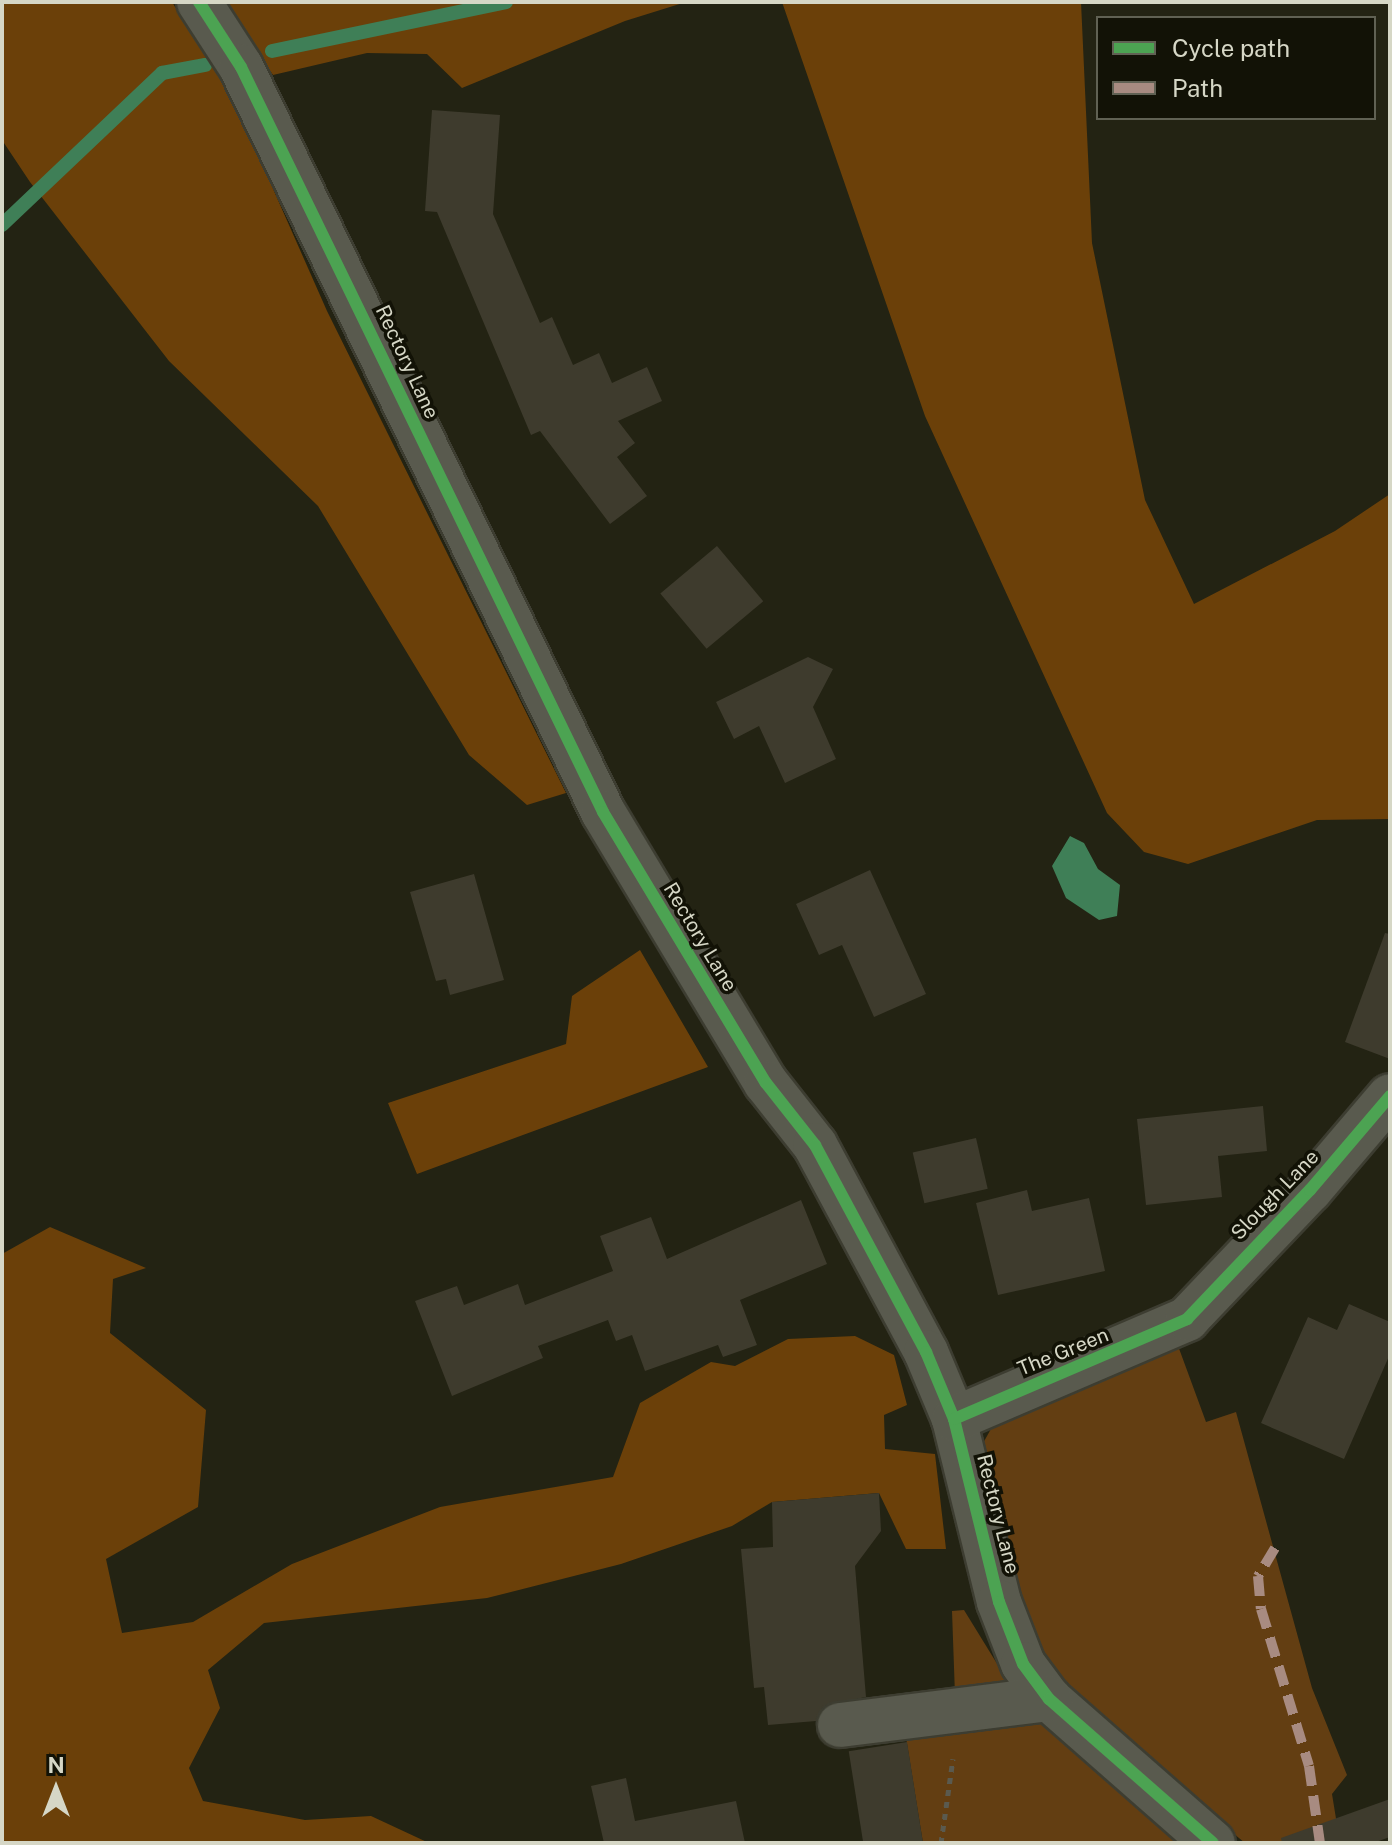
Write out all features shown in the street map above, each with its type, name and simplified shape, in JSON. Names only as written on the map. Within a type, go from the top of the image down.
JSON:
[{"type":"street","name":"Rectory Lane","points":[[199,2],[251,87],[603,812],[766,1083],[815,1145],[926,1352],[954,1419],[999,1602],[1023,1664],[1049,1699],[1213,1843]]},
{"type":"street","name":"Slough Lane","points":[[1187,1319],[1310,1190],[1390,1096]]},
{"type":"street","name":"The Green","points":[[954,1419],[1187,1319]]},
{"type":"street","points":[[840,1725],[1049,1699]]},
{"type":"shaded area","points":[[2,2],[172,2],[232,96],[327,311],[566,793],[527,805],[469,755],[318,506],[169,361],[30,182],[2,140]]},
{"type":"shaded area","points":[[224,2],[686,2],[625,21],[462,88],[427,54],[367,53],[273,75]]},
{"type":"shaded area","points":[[782,2],[1081,2],[1092,243],[1145,500],[1194,604],[1335,531],[1390,494],[1390,819],[1317,820],[1188,864],[1144,852],[1107,813],[925,416]]},
{"type":"shaded area","points":[[1070,836],[1084,843],[1098,869],[1120,885],[1117,916],[1099,920],[1066,898],[1052,866]]},
{"type":"shaded area","points":[[640,950],[708,1067],[417,1174],[388,1103],[566,1044],[572,996]]},
{"type":"shaded area","points":[[50,1227],[146,1268],[113,1279],[110,1333],[206,1410],[198,1507],[106,1559],[122,1633],[193,1622],[292,1564],[440,1507],[613,1477],[640,1403],[711,1362],[735,1366],[788,1339],[855,1336],[894,1355],[907,1405],[884,1415],[885,1449],[935,1454],[946,1549],[906,1549],[879,1493],[772,1502],[732,1526],[621,1564],[487,1598],[264,1623],[208,1670],[220,1708],[189,1768],[203,1801],[305,1820],[371,1816],[429,1843],[2,1843],[2,1254]]},
{"type":"shaded area","points":[[1177,1343],[1206,1422],[1236,1412],[1312,1688],[1347,1775],[1332,1794],[1340,1843],[1245,1843],[1140,1756],[1039,1658],[1009,1593],[977,1454],[992,1427]]},
{"type":"shaded area","points":[[964,1610],[1012,1688],[1183,1843],[923,1843],[905,1731],[956,1724],[952,1611]]},
{"type":"building","points":[[432,110],[500,115],[493,214],[540,323],[552,317],[573,365],[599,353],[612,383],[647,367],[662,401],[618,421],[635,443],[617,457],[647,496],[610,524],[540,431],[531,435],[437,212],[425,211]]},
{"type":"building","points":[[717,546],[763,601],[707,649],[660,594]]},
{"type":"building","points":[[808,657],[833,669],[813,707],[836,759],[785,783],[759,726],[734,739],[716,702]]},
{"type":"building","points":[[870,870],[926,994],[874,1017],[842,945],[819,955],[796,904]]},
{"type":"building","points":[[474,874],[504,980],[450,995],[446,979],[436,981],[410,892]]},
{"type":"building","points":[[1385,933],[1390,934],[1390,1059],[1345,1042]]},
{"type":"building","points":[[1263,1106],[1267,1151],[1218,1156],[1222,1197],[1146,1205],[1137,1119]]},
{"type":"building","points":[[976,1138],[988,1189],[924,1203],[913,1153]]},
{"type":"building","points":[[1027,1190],[1032,1211],[1089,1198],[1105,1271],[998,1295],[976,1203]]},
{"type":"building","points":[[801,1200],[827,1264],[740,1300],[757,1345],[723,1357],[718,1345],[645,1371],[632,1335],[616,1341],[608,1320],[538,1346],[543,1358],[452,1396],[415,1301],[457,1286],[464,1305],[518,1284],[525,1305],[613,1271],[600,1236],[651,1217],[667,1259]]},
{"type":"building","points":[[1349,1304],[1390,1322],[1390,1354],[1344,1459],[1261,1423],[1308,1317],[1337,1330]]},
{"type":"building","points":[[879,1493],[881,1531],[855,1566],[866,1697],[826,1705],[816,1721],[768,1725],[764,1687],[754,1688],[741,1549],[773,1547],[772,1502]]},
{"type":"building","points":[[907,1742],[923,1843],[863,1843],[849,1751]]},
{"type":"building","points":[[626,1778],[635,1821],[736,1801],[745,1843],[604,1843],[591,1786]]},
{"type":"building","points":[[1390,1799],[1390,1837],[1373,1843],[1282,1843],[1281,1838]]},
{"type":"waterway","points":[[272,51],[506,2]]},
{"type":"waterway","points":[[2,225],[162,73],[205,65]]},
{"type":"marked path","points":[[1275,1548],[1258,1576],[1261,1609],[1309,1766],[1320,1843]]},
{"type":"cycle path","points":[[199,2],[241,67],[603,812],[766,1083],[815,1145],[926,1352],[954,1419],[999,1602],[1023,1664],[1049,1699],[1213,1843]]},
{"type":"cycle path","points":[[954,1419],[1187,1319],[1310,1190],[1390,1096]]}]
